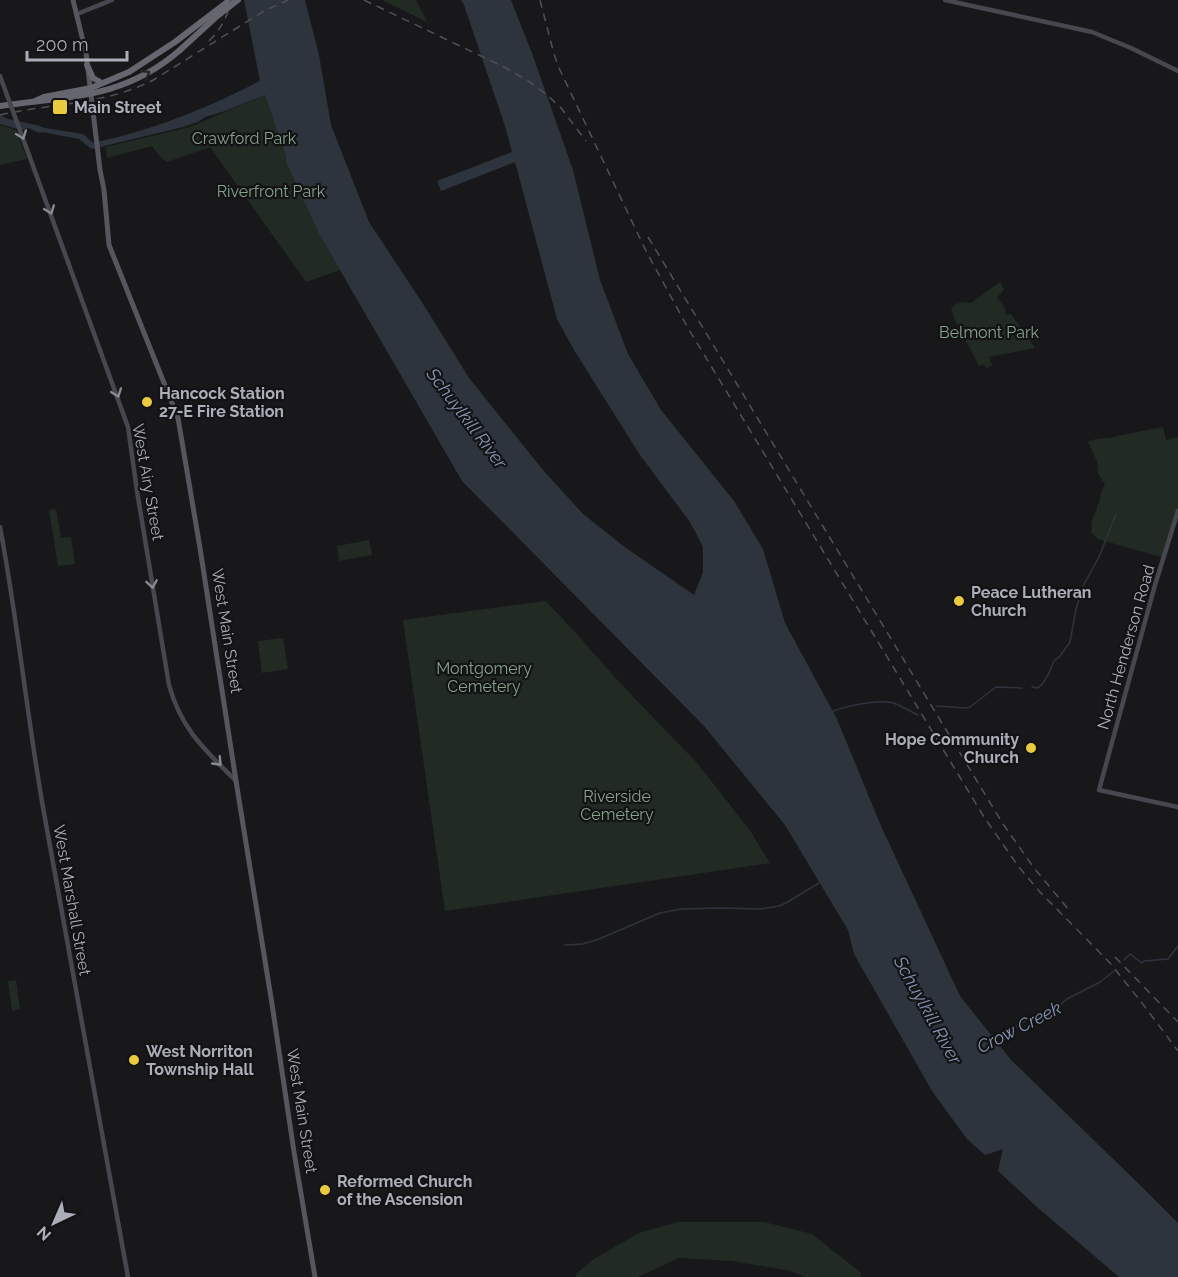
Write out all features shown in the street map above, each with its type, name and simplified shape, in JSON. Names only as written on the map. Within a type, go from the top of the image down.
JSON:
[{"type":"highway","points":[[91,91],[102,83],[129,72],[175,42],[230,0]]},
{"type":"highway","points":[[0,96],[1,106],[35,101],[45,102],[131,82],[159,66],[180,50],[238,0]]},
{"type":"highway","points":[[87,65],[93,78],[102,83]]},
{"type":"main road","name":"West Main Street","points":[[73,0],[91,91],[109,244],[178,418],[315,1277]]},
{"type":"street","points":[[77,14],[112,0]]},
{"type":"street","points":[[945,0],[1092,32],[1178,71]]},
{"type":"street","name":"West Airy Street","points":[[0,76],[128,427],[169,686],[174,702],[194,737],[236,781]]},
{"type":"street","name":"North Henderson Road","points":[[1178,511],[1155,585],[1099,790],[1178,807]]},
{"type":"street","name":"West Marshall Street","points":[[0,527],[44,812],[129,1277]]},
{"type":"green space","points":[[382,0],[416,0],[427,22]]},
{"type":"green space","points":[[265,95],[286,162],[318,232],[340,270],[306,282],[210,147],[167,162],[152,146],[107,158],[106,147],[190,127]]},
{"type":"green space","points":[[0,125],[16,130],[27,159],[0,165]]},
{"type":"green space","name":"Belmont Park","points":[[1000,282],[1004,290],[997,297],[1006,310],[1005,313],[1011,314],[1035,348],[989,357],[992,365],[987,368],[982,364],[979,366],[951,308],[963,302],[971,303]]},
{"type":"green space","points":[[1163,427],[1166,440],[1178,437],[1178,510],[1164,558],[1098,539],[1091,532],[1091,523],[1105,484],[1098,474],[1097,461],[1088,442]]},
{"type":"green space","points":[[56,509],[61,538],[71,537],[75,564],[58,566],[49,510]]},
{"type":"green space","points":[[369,540],[372,555],[339,561],[337,546]]},
{"type":"green space","name":"Riverside Cemetery","points":[[546,601],[620,683],[698,764],[751,832],[770,863],[445,911],[403,620]]},
{"type":"green space","points":[[283,638],[288,669],[262,673],[258,641]]},
{"type":"green space","points":[[16,980],[20,1009],[12,1011],[8,981]]},
{"type":"green space","points":[[678,1222],[764,1222],[812,1234],[860,1272],[861,1277],[805,1277],[791,1271],[732,1261],[679,1258],[638,1277],[576,1277],[576,1274],[592,1260],[639,1233]]},
{"type":"water","name":"Schuylkill River","points":[[244,0],[305,0],[319,55],[331,125],[369,222],[469,378],[543,470],[583,514],[626,548],[694,595],[703,572],[703,547],[690,522],[640,455],[557,319],[515,162],[441,191],[437,181],[512,152],[461,0],[511,0],[573,170],[600,280],[628,354],[661,410],[734,501],[763,549],[785,623],[837,719],[881,826],[960,996],[1011,1060],[1178,1223],[1178,1277],[1119,1277],[998,1171],[1003,1149],[985,1155],[967,1139],[932,1091],[854,954],[848,930],[785,825],[704,726],[462,481],[318,232],[286,162],[265,95],[183,127],[92,149],[79,139],[40,133],[28,128],[21,130],[0,124],[0,115],[45,128],[83,134],[93,143],[179,118],[260,81]]},
{"type":"waterway","points":[[1032,687],[1038,688],[1043,683],[1054,661],[1070,642],[1083,586],[1099,557],[1116,514]]},
{"type":"waterway","points":[[936,706],[966,708],[996,687],[1022,688]]},
{"type":"waterway","points":[[831,712],[854,705],[890,702],[918,715]]},
{"type":"waterway","points":[[565,945],[583,944],[660,913],[681,909],[760,909],[779,906],[819,883]]},
{"type":"waterway","name":"Crow Creek","points":[[1124,960],[1130,954],[1142,963],[1168,959],[1178,946]]},
{"type":"waterway","name":"Crow Creek","points":[[995,1040],[1027,1020],[1048,1016],[1067,999],[1100,982],[1114,971]]},
{"type":"railway","points":[[209,41],[223,22],[231,0]]},
{"type":"railway","points":[[0,115],[99,99],[137,88],[264,11],[288,0]]},
{"type":"railway","points":[[364,0],[527,80],[561,108],[586,141]]},
{"type":"railway","points":[[540,0],[559,68],[646,251],[688,328],[984,817],[1018,866],[1040,892],[1110,963],[1178,1051]]},
{"type":"railway","points":[[648,237],[1003,824],[1034,868],[1069,910]]},
{"type":"railway","points":[[1115,957],[1178,1022]]},
{"type":"place","name":"Main Street","points":[[60,107]]},
{"type":"place","name":"Hancock Station 27-E Fire Station","points":[[147,402]]},
{"type":"place","name":"Peace Lutheran Church","points":[[959,601]]},
{"type":"place","name":"Hope Community Church","points":[[1031,748]]},
{"type":"place","name":"West Norriton Township Hall","points":[[134,1060]]},
{"type":"place","name":"Reformed Church of the Ascension","points":[[325,1190]]},
{"type":"park label","name":"Crawford Park","points":[[244,138]]},
{"type":"park label","name":"Riverfront Park","points":[[271,191]]},
{"type":"park label","name":"Montgomery Cemetery","points":[[484,677]]}]
